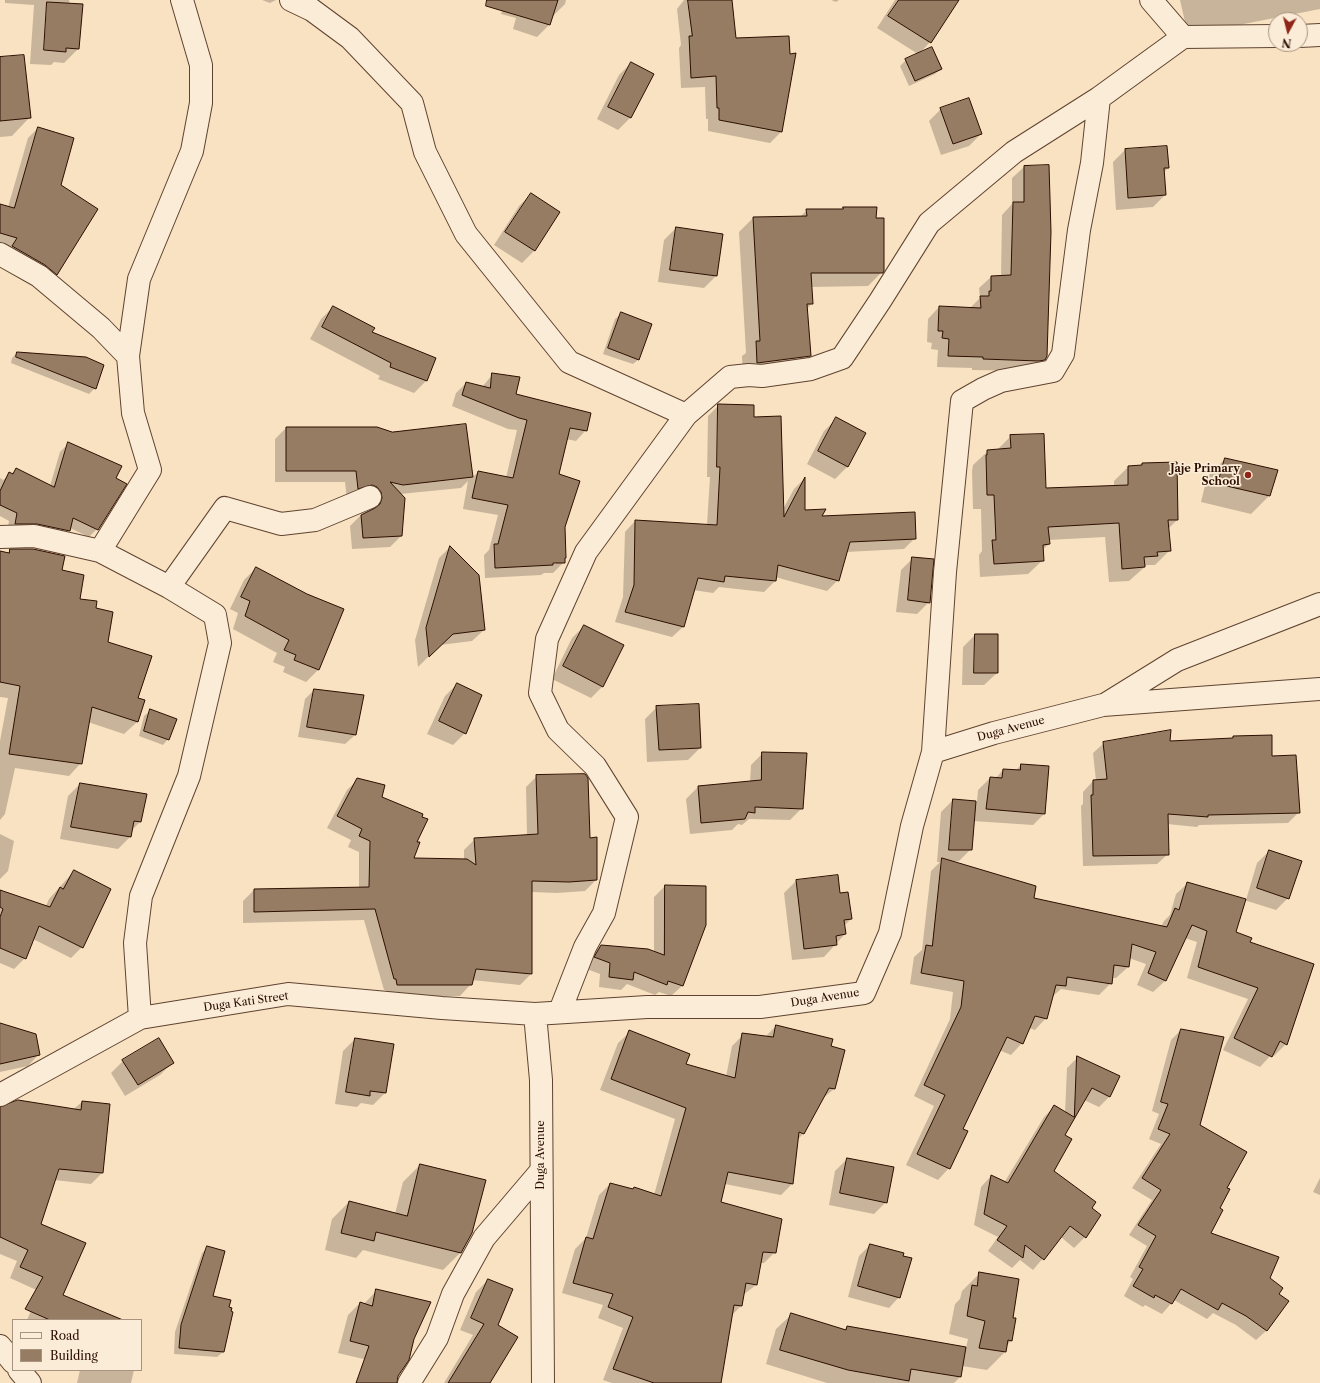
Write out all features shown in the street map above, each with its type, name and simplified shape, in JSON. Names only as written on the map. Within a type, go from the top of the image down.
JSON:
[{"type":"street","points":[[100,551],[150,470],[133,413],[128,356],[139,279],[192,151],[201,103],[201,65],[182,0]]},
{"type":"street","points":[[291,0],[312,10],[350,38],[412,103],[425,152],[466,234],[569,362],[686,415]]},
{"type":"street","points":[[1151,0],[1183,37]]},
{"type":"street","points":[[1308,36],[1320,35]]},
{"type":"street","points":[[560,1011],[585,947],[604,913],[627,817],[595,766],[558,730],[540,694],[547,639],[586,552],[686,415],[730,377],[749,375],[762,376],[811,370],[842,358],[929,224],[1014,152],[1098,98],[1183,37],[1268,36]]},
{"type":"street","points":[[933,752],[945,572],[962,401],[1001,381],[1053,371],[1063,354],[1079,230],[1092,163],[1098,98]]},
{"type":"street","points":[[0,254],[39,276],[102,328],[128,356]]},
{"type":"street","points":[[169,587],[225,508],[281,524],[315,520],[370,497]]},
{"type":"street","points":[[0,537],[34,536],[100,551],[169,587],[215,615],[220,643],[189,776],[141,896],[134,943],[140,1018]]},
{"type":"street","points":[[1103,705],[1177,660],[1320,604]]},
{"type":"street","name":"Duga Avenue","points":[[543,1383],[541,1080],[535,1014],[560,1011],[647,1007],[760,1007],[864,993],[890,933],[912,826],[933,752],[1103,705],[1320,689]]},
{"type":"street","name":"Duga Kati Street","points":[[0,1095],[140,1018],[288,994],[442,1008],[535,1014]]},
{"type":"street","points":[[409,1383],[437,1338],[453,1294],[484,1238],[541,1171]]},
{"type":"street","points":[[0,1346],[12,1361]]},
{"type":"street","points":[[21,1371],[30,1383]]},
{"type":"building","points":[[487,0],[558,0],[550,25],[486,6]]},
{"type":"building","points":[[688,0],[732,0],[736,38],[789,36],[790,54],[796,53],[782,132],[719,120],[716,76],[691,78],[689,36],[692,36]]},
{"type":"building","points":[[899,0],[959,0],[931,43],[888,16]]},
{"type":"building","points":[[47,2],[83,4],[79,49],[66,48],[66,52],[44,50]]},
{"type":"building","points":[[932,47],[942,69],[915,81],[905,59]]},
{"type":"building","points":[[24,55],[31,118],[0,121],[0,57]]},
{"type":"building","points":[[631,62],[654,74],[631,118],[608,107]]},
{"type":"building","points":[[969,98],[982,134],[953,144],[940,108]]},
{"type":"building","points":[[38,127],[74,138],[61,185],[98,209],[57,275],[45,265],[12,246],[17,238],[0,233],[0,204],[14,208]]},
{"type":"building","points":[[1167,146],[1169,168],[1164,168],[1166,195],[1128,198],[1125,149]]},
{"type":"building","points":[[1049,165],[1051,232],[1047,356],[1045,360],[983,359],[983,357],[948,356],[949,339],[942,338],[943,331],[938,331],[939,306],[981,308],[980,296],[989,296],[989,291],[991,291],[991,276],[1011,275],[1013,202],[1024,202],[1024,166]]},
{"type":"building","points":[[531,193],[560,212],[535,251],[505,232]]},
{"type":"building","points":[[843,207],[877,207],[876,218],[884,218],[883,273],[811,273],[813,304],[807,304],[811,356],[757,363],[756,341],[760,341],[753,217],[807,216],[806,209],[843,209]]},
{"type":"building","points":[[676,227],[723,234],[717,276],[670,270]]},
{"type":"building","points":[[333,306],[375,328],[372,332],[436,358],[427,381],[390,367],[391,363],[322,327]]},
{"type":"building","points":[[621,312],[652,324],[639,360],[608,348]]},
{"type":"building","points":[[17,352],[86,357],[104,365],[96,389],[16,357]]},
{"type":"building","points":[[492,373],[520,377],[516,394],[591,413],[587,431],[570,428],[559,474],[580,481],[565,527],[565,563],[495,568],[494,544],[498,544],[508,505],[472,498],[478,471],[513,478],[527,420],[462,395],[466,382],[490,388]]},
{"type":"building","points":[[718,404],[754,405],[754,417],[781,416],[784,517],[805,477],[805,510],[826,509],[822,516],[915,512],[916,539],[850,542],[839,581],[778,565],[776,581],[725,576],[724,582],[698,578],[684,627],[625,612],[634,585],[635,520],[717,525],[720,467],[717,467]]},
{"type":"building","points":[[836,417],[866,433],[848,467],[818,451]]},
{"type":"building","points":[[466,424],[473,477],[403,485],[390,482],[405,498],[402,536],[363,538],[361,515],[380,504],[382,498],[381,492],[377,487],[372,485],[358,489],[356,471],[286,471],[286,427],[377,427],[392,432]]},
{"type":"building","points":[[1044,434],[1046,488],[1128,485],[1128,466],[1142,465],[1142,463],[1177,462],[1178,520],[1168,520],[1171,551],[1157,552],[1158,556],[1144,557],[1145,567],[1122,569],[1119,523],[1048,527],[1050,544],[1043,545],[1044,561],[994,564],[992,540],[996,540],[994,495],[987,495],[987,450],[1011,448],[1010,435]]},
{"type":"building","points":[[68,442],[122,466],[116,478],[127,484],[98,530],[73,518],[70,531],[37,524],[15,524],[17,513],[0,505],[0,491],[9,472],[13,474],[16,468],[54,487]]},
{"type":"building","name":"Jaje Primary School","points":[[1225,458],[1278,470],[1270,496],[1218,484]]},
{"type":"building","points":[[450,546],[479,575],[485,630],[453,634],[429,657],[426,628]]},
{"type":"building","points":[[10,549],[33,549],[65,556],[62,570],[84,575],[80,599],[97,601],[96,608],[113,612],[108,642],[152,656],[138,698],[145,700],[138,722],[92,707],[82,764],[9,754],[20,686],[0,682],[0,551],[9,553]]},
{"type":"building","points":[[912,557],[934,559],[930,603],[908,600]]},
{"type":"building","points":[[256,567],[307,594],[344,609],[319,670],[294,660],[296,655],[284,650],[289,640],[245,616],[250,601],[241,597]]},
{"type":"building","points":[[584,625],[624,645],[603,687],[563,666]]},
{"type":"building","points":[[975,634],[998,634],[998,673],[974,673]]},
{"type":"building","points":[[457,683],[482,695],[466,734],[439,721]]},
{"type":"building","points":[[314,689],[364,695],[356,735],[307,727]]},
{"type":"building","points":[[699,704],[701,748],[659,750],[656,706]]},
{"type":"building","points":[[150,709],[177,719],[169,740],[144,731]]},
{"type":"building","points":[[1171,730],[1170,741],[1233,738],[1233,736],[1272,735],[1272,756],[1296,755],[1300,813],[1208,815],[1208,817],[1168,814],[1169,855],[1093,856],[1091,795],[1093,795],[1093,780],[1107,779],[1103,742]]},
{"type":"building","points":[[762,752],[807,753],[803,809],[755,807],[755,813],[748,812],[745,819],[701,823],[698,786],[761,780]]},
{"type":"building","points":[[1021,764],[1049,766],[1045,814],[986,809],[990,777],[1002,778],[1003,769],[1020,770]]},
{"type":"building","points":[[585,774],[588,778],[590,838],[597,837],[597,880],[569,882],[532,881],[532,974],[476,969],[472,985],[397,985],[396,979],[394,979],[375,909],[254,912],[254,889],[369,887],[370,841],[359,836],[362,829],[337,816],[357,778],[385,785],[382,797],[423,814],[422,817],[428,819],[417,842],[420,842],[414,858],[467,859],[476,865],[474,838],[538,834],[536,775]]},
{"type":"building","points":[[80,783],[147,794],[141,822],[134,821],[131,837],[71,827]]},
{"type":"building","points":[[953,799],[976,801],[972,850],[949,850]]},
{"type":"building","points":[[1269,850],[1302,861],[1289,899],[1257,888]]},
{"type":"building","points":[[942,858],[1036,886],[1034,898],[1167,927],[1175,908],[1179,910],[1187,882],[1246,899],[1236,932],[1252,938],[1250,942],[1314,964],[1287,1045],[1280,1041],[1272,1057],[1234,1038],[1258,988],[1198,967],[1207,931],[1192,925],[1166,981],[1148,973],[1156,952],[1132,944],[1129,967],[1114,965],[1112,984],[1067,977],[1066,986],[1056,985],[1047,1019],[1035,1016],[1023,1044],[1007,1037],[963,1129],[968,1131],[950,1169],[917,1154],[945,1095],[924,1085],[961,1007],[964,981],[921,973],[926,945],[932,946]]},
{"type":"building","points":[[74,870],[111,889],[83,948],[39,926],[26,959],[0,948],[0,917],[3,909],[0,907],[0,890],[50,907],[60,887],[63,889]]},
{"type":"building","points":[[838,875],[840,893],[848,892],[852,919],[844,920],[846,934],[836,936],[837,945],[804,949],[796,880]]},
{"type":"building","points":[[665,885],[706,886],[706,925],[683,986],[668,981],[667,985],[634,972],[633,980],[609,977],[610,963],[594,957],[601,945],[648,949],[664,955]]},
{"type":"building","points":[[0,1023],[36,1034],[40,1055],[0,1064]]},
{"type":"building","points":[[776,1025],[833,1039],[831,1046],[845,1050],[835,1089],[829,1088],[804,1134],[799,1132],[793,1184],[728,1172],[721,1202],[782,1219],[776,1253],[763,1252],[757,1285],[746,1283],[742,1306],[734,1305],[721,1383],[654,1383],[613,1369],[633,1317],[608,1307],[613,1294],[573,1283],[586,1237],[593,1239],[610,1183],[633,1189],[634,1187],[661,1196],[686,1108],[611,1079],[629,1030],[690,1054],[686,1064],[735,1078],[742,1033],[773,1037]]},
{"type":"building","points":[[1181,1029],[1224,1037],[1200,1125],[1247,1152],[1227,1188],[1230,1189],[1220,1208],[1223,1210],[1211,1233],[1279,1257],[1270,1278],[1283,1288],[1279,1294],[1289,1301],[1267,1331],[1246,1316],[1222,1303],[1218,1310],[1181,1289],[1172,1304],[1155,1295],[1154,1298],[1133,1286],[1143,1269],[1139,1267],[1156,1236],[1138,1225],[1161,1190],[1142,1178],[1170,1134],[1158,1129],[1168,1104],[1161,1102]]},
{"type":"building","points":[[159,1038],[174,1063],[138,1085],[122,1060]]},
{"type":"building","points":[[355,1038],[394,1044],[386,1093],[370,1091],[370,1096],[346,1092]]},
{"type":"building","points":[[1077,1056],[1120,1076],[1110,1097],[1092,1088],[1065,1135],[1072,1139],[1054,1171],[1096,1202],[1092,1208],[1101,1215],[1086,1238],[1070,1226],[1044,1260],[1025,1245],[1023,1258],[997,1240],[1007,1226],[984,1214],[991,1175],[1008,1183],[1054,1105],[1074,1117]]},
{"type":"building","points":[[18,1100],[81,1110],[82,1101],[110,1104],[103,1173],[59,1169],[41,1224],[86,1243],[63,1295],[121,1319],[48,1319],[25,1309],[43,1277],[20,1267],[28,1250],[0,1237],[0,1107]]},
{"type":"building","points":[[847,1158],[894,1167],[887,1203],[840,1193]]},
{"type":"building","points":[[420,1164],[486,1180],[472,1233],[461,1253],[376,1232],[374,1241],[341,1233],[349,1201],[407,1216]]},
{"type":"building","points":[[870,1244],[904,1253],[903,1256],[912,1258],[900,1298],[858,1286]]},
{"type":"building","points":[[207,1246],[225,1251],[213,1296],[231,1300],[229,1307],[232,1308],[231,1311],[233,1312],[224,1352],[179,1348],[181,1325]]},
{"type":"building","points":[[979,1272],[1019,1279],[1013,1318],[1016,1318],[1012,1341],[1008,1340],[1006,1352],[979,1348],[985,1321],[967,1316],[972,1285],[977,1286]]},
{"type":"building","points":[[488,1279],[513,1289],[498,1325],[518,1337],[490,1383],[448,1383],[484,1324],[471,1318]]},
{"type":"building","points":[[376,1289],[431,1302],[414,1339],[409,1360],[398,1376],[397,1383],[356,1383],[369,1346],[350,1341],[360,1302],[372,1306]]},
{"type":"building","points":[[791,1313],[846,1330],[847,1326],[966,1347],[961,1377],[911,1369],[909,1381],[848,1370],[780,1350]]},
{"type":"place","name":"Jaje Primary School","points":[[1248,475]]}]
